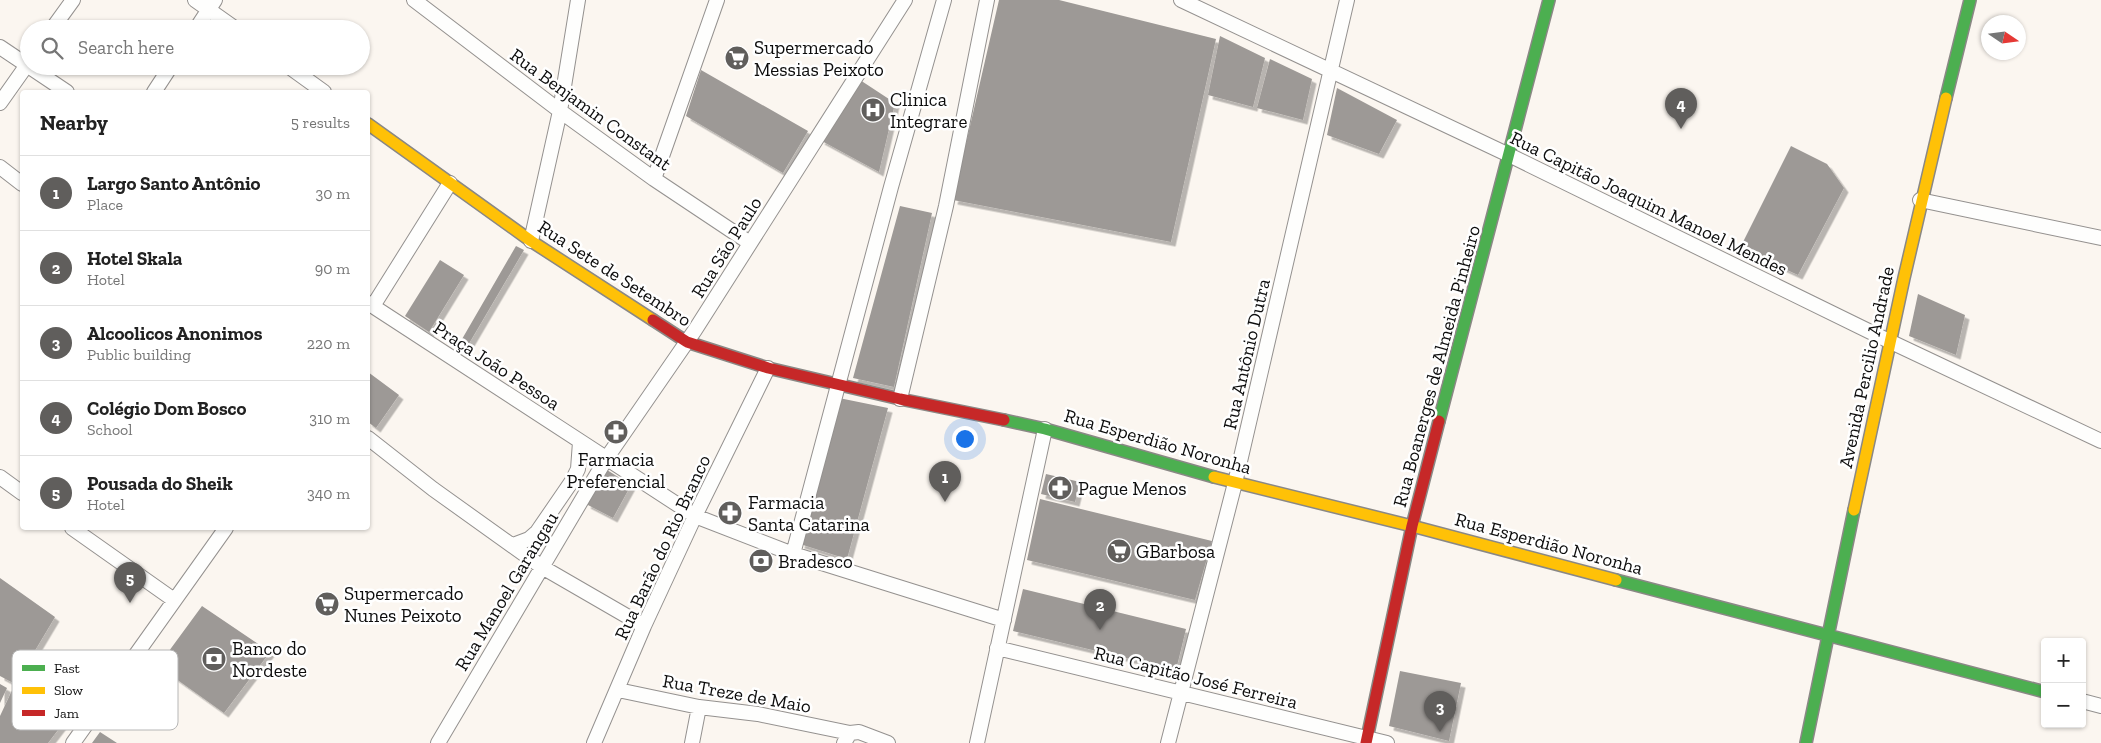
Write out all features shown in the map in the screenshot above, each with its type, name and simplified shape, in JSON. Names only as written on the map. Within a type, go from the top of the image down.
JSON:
[{"type":"street","points":[[59,20],[73,0]]},
{"type":"street","points":[[195,0],[212,5],[227,20]]},
{"type":"street","name":"Rua Benjamin Constant","points":[[414,0],[560,111],[654,179],[750,243]]},
{"type":"street","points":[[531,241],[560,111],[578,0]]},
{"type":"street","points":[[654,179],[717,0]]},
{"type":"street","name":"Rua São Paulo","points":[[606,459],[687,342],[905,0]]},
{"type":"street","points":[[793,554],[918,86],[944,0]]},
{"type":"street","points":[[900,399],[946,206],[987,0]]},
{"type":"street","name":"Rua Capitão Joaquim Manoel Mendes","points":[[1181,0],[1509,155],[1889,341],[2101,441]]},
{"type":"street","name":"Rua Antônio Dutra","points":[[1168,743],[1236,483],[1347,0]]},
{"type":"street","name":"Rua Boanerges de Almeida Pinheiro","points":[[1367,741],[1412,526],[1549,0]]},
{"type":"street","name":"Avenida Percilio Andrade","points":[[1806,743],[1920,200],[1970,0]]},
{"type":"street","points":[[202,20],[212,5]]},
{"type":"street","points":[[0,47],[20,58]]},
{"type":"street","points":[[0,103],[20,74]]},
{"type":"street","points":[[44,75],[64,90]]},
{"type":"street","points":[[155,90],[165,75]]},
{"type":"street","points":[[300,75],[321,90]]},
{"type":"street","name":"Rua Sete de Setembro","points":[[370,125],[531,241],[687,342],[768,368],[900,399]]},
{"type":"street","points":[[0,167],[20,182]]},
{"type":"street","points":[[370,304],[450,183]]},
{"type":"street","points":[[1920,200],[2101,238]]},
{"type":"street","name":"Praça João Pessoa","points":[[370,304],[695,516],[793,554],[1004,620]]},
{"type":"street","name":"Rua Barão do Rio Branco","points":[[594,743],[644,626],[695,516],[768,368]]},
{"type":"street","name":"Rua Esperdião Noronha","points":[[900,399],[1045,429],[1236,483],[1412,526],[2041,691]]},
{"type":"street","points":[[977,743],[1045,429]]},
{"type":"street","points":[[370,440],[434,489],[542,567],[644,626]]},
{"type":"street","points":[[513,545],[529,539],[537,532],[572,481],[578,468],[580,442]]},
{"type":"street","name":"Rua Manoel Garangau","points":[[438,743],[606,459]]},
{"type":"street","points":[[0,477],[20,492]]},
{"type":"street","points":[[75,530],[174,600]]},
{"type":"street","points":[[139,650],[225,530]]},
{"type":"street","name":"Rua Capitão José Ferreira","points":[[997,648],[1180,692],[1367,741],[1387,743]]},
{"type":"street","name":"Rua Treze de Maio","points":[[618,690],[698,707],[758,714],[846,738],[860,732],[888,743]]},
{"type":"street","points":[[2086,702],[2101,706]]},
{"type":"street","points":[[692,743],[698,707]]},
{"type":"street","points":[[73,743],[82,730]]},
{"type":"building","points":[[999,0],[1059,0],[1216,39],[1171,242],[953,200]]},
{"type":"building","points":[[1220,36],[1265,58],[1253,107],[1208,95]]},
{"type":"building","points":[[1270,59],[1312,79],[1303,120],[1257,108]]},
{"type":"building","points":[[701,70],[808,131],[783,173],[686,116]]},
{"type":"building","points":[[860,80],[895,103],[879,172],[820,140]]},
{"type":"building","points":[[1337,88],[1397,120],[1379,154],[1327,135]]},
{"type":"building","points":[[1791,146],[1827,164],[1844,188],[1798,275],[1740,248]]},
{"type":"building","points":[[900,206],[932,213],[894,387],[853,378]]},
{"type":"building","points":[[516,246],[524,250],[464,352],[458,346]]},
{"type":"building","points":[[440,260],[464,275],[429,332],[405,316]]},
{"type":"building","points":[[1918,294],[1965,315],[1956,355],[1909,336]]},
{"type":"building","points":[[370,373],[399,395],[376,428],[370,424]]},
{"type":"building","points":[[839,398],[888,408],[847,559],[800,544]]},
{"type":"building","points":[[607,470],[631,485],[613,518],[586,504]]},
{"type":"building","name":"Pague Menos","points":[[1046,474],[1080,482],[1075,502],[1041,494]]},
{"type":"building","name":"GBarbosa","points":[[1040,499],[1212,541],[1195,600],[1027,560]]},
{"type":"building","points":[[0,578],[55,617],[35,650],[12,650],[12,682],[0,676]]},
{"type":"building","points":[[1023,589],[1186,629],[1176,670],[1013,631]]},
{"type":"building","name":"Banco do Nordeste","points":[[202,606],[270,652],[224,713],[178,680],[178,650],[170,650]]},
{"type":"building","points":[[1400,671],[1461,683],[1449,741],[1389,726]]},
{"type":"building","points":[[0,684],[7,688],[0,703]]},
{"type":"building","points":[[12,690],[12,730],[58,730],[48,743],[0,743],[0,716]]},
{"type":"building","points":[[100,732],[117,743],[92,743]]},
{"type":"traffic: fast","points":[[1439,421],[1549,0]]},
{"type":"traffic: fast","points":[[1946,98],[1970,0]]},
{"type":"traffic: fast","points":[[1004,420],[1045,429],[1214,477]]},
{"type":"traffic: fast","points":[[1806,743],[1854,510]]},
{"type":"traffic: fast","points":[[1616,580],[2041,691]]},
{"type":"traffic: slow","points":[[1854,510],[1904,278],[1946,98]]},
{"type":"traffic: slow","points":[[370,125],[531,241],[653,320]]},
{"type":"traffic: slow","points":[[1214,477],[1412,526],[1616,580]]},
{"type":"traffic: jam","points":[[653,320],[687,342],[768,368],[900,399],[1004,420]]},
{"type":"traffic: jam","points":[[1366,743],[1412,526],[1439,421]]},
{"type":"place","name":"Supermercado Messias Peixoto","points":[[737,58]]},
{"type":"place","name":"Clinica Integrare","points":[[873,110]]},
{"type":"place","name":"Colégio Dom Bosco","points":[[1681,129]]},
{"type":"place","name":"Farmacia Preferencial","points":[[616,432]]},
{"type":"place","name":"Pague Menos","points":[[1060,488]]},
{"type":"place","name":"Largo Santo Antônio","points":[[945,502]]},
{"type":"place","name":"Farmacia Santa Catarina","points":[[730,513]]},
{"type":"place","name":"GBarbosa","points":[[1119,551]]},
{"type":"place","name":"Bradesco","points":[[761,561]]},
{"type":"place","name":"Pousada do Sheik","points":[[130,603]]},
{"type":"place","name":"Supermercado Nunes Peixoto","points":[[327,604]]},
{"type":"place","name":"Hotel Skala","points":[[1100,630]]},
{"type":"place","name":"Banco do Nordeste","points":[[214,659]]},
{"type":"place","name":"Alcoolicos Anonimos","points":[[1440,732]]}]
